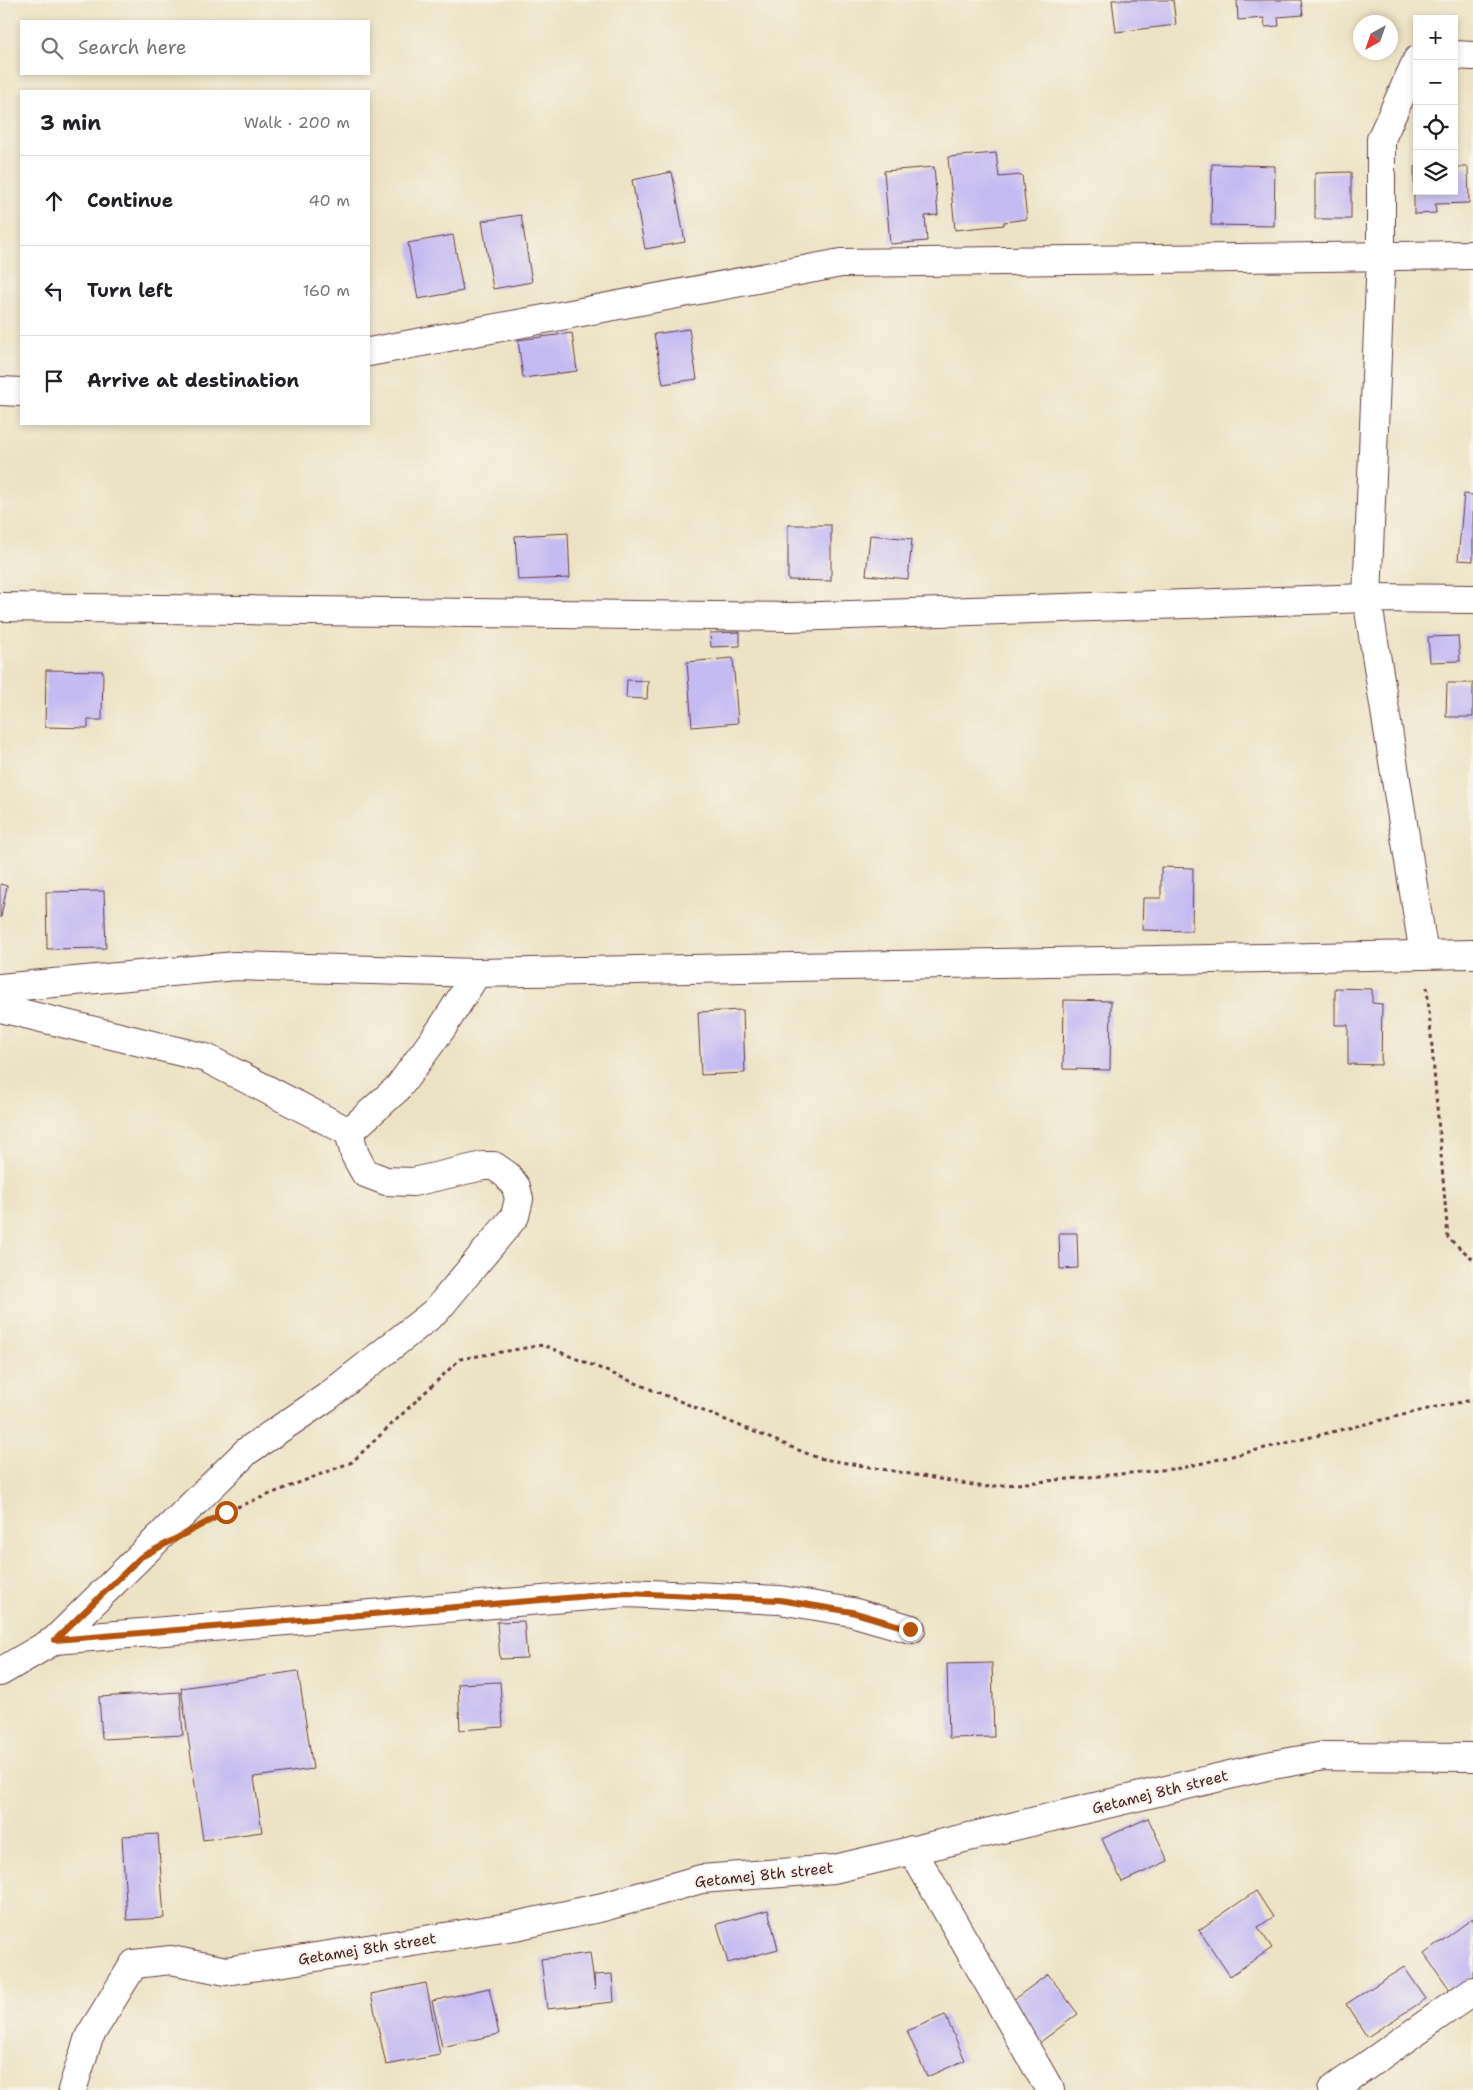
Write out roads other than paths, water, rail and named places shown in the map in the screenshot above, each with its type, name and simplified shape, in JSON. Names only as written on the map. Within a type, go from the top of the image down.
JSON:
[{"type":"street","points":[[1458,56],[1473,56]]},
{"type":"street","points":[[1413,69],[1381,139],[1381,256],[1367,598],[1424,955]]},
{"type":"street","points":[[370,352],[841,262],[1473,255]]},
{"type":"street","points":[[0,391],[20,392]]},
{"type":"street","points":[[0,607],[792,618],[1367,598],[1473,599]]},
{"type":"street","points":[[0,988],[235,966],[477,973],[1473,954]]},
{"type":"street","points":[[349,1132],[398,1088],[442,1028],[477,973]]},
{"type":"street","points":[[0,1008],[206,1058],[349,1132],[355,1155],[365,1173],[386,1181],[413,1182],[483,1166],[494,1166],[508,1175],[516,1187],[520,1199],[515,1216],[436,1311],[327,1397],[246,1451],[55,1640],[0,1672]]},
{"type":"street","points":[[55,1640],[627,1593],[780,1600],[852,1612],[910,1629]]},
{"type":"street","name":"Getamej 8th street","points":[[72,2090],[88,2037],[134,1964],[171,1960],[226,1971],[515,1926],[602,1907],[701,1879],[834,1869],[1267,1766],[1324,1756],[1473,1757]]},
{"type":"street","points":[[912,1850],[1050,2090]]},
{"type":"street","points":[[1332,2090],[1473,1991]]}]
